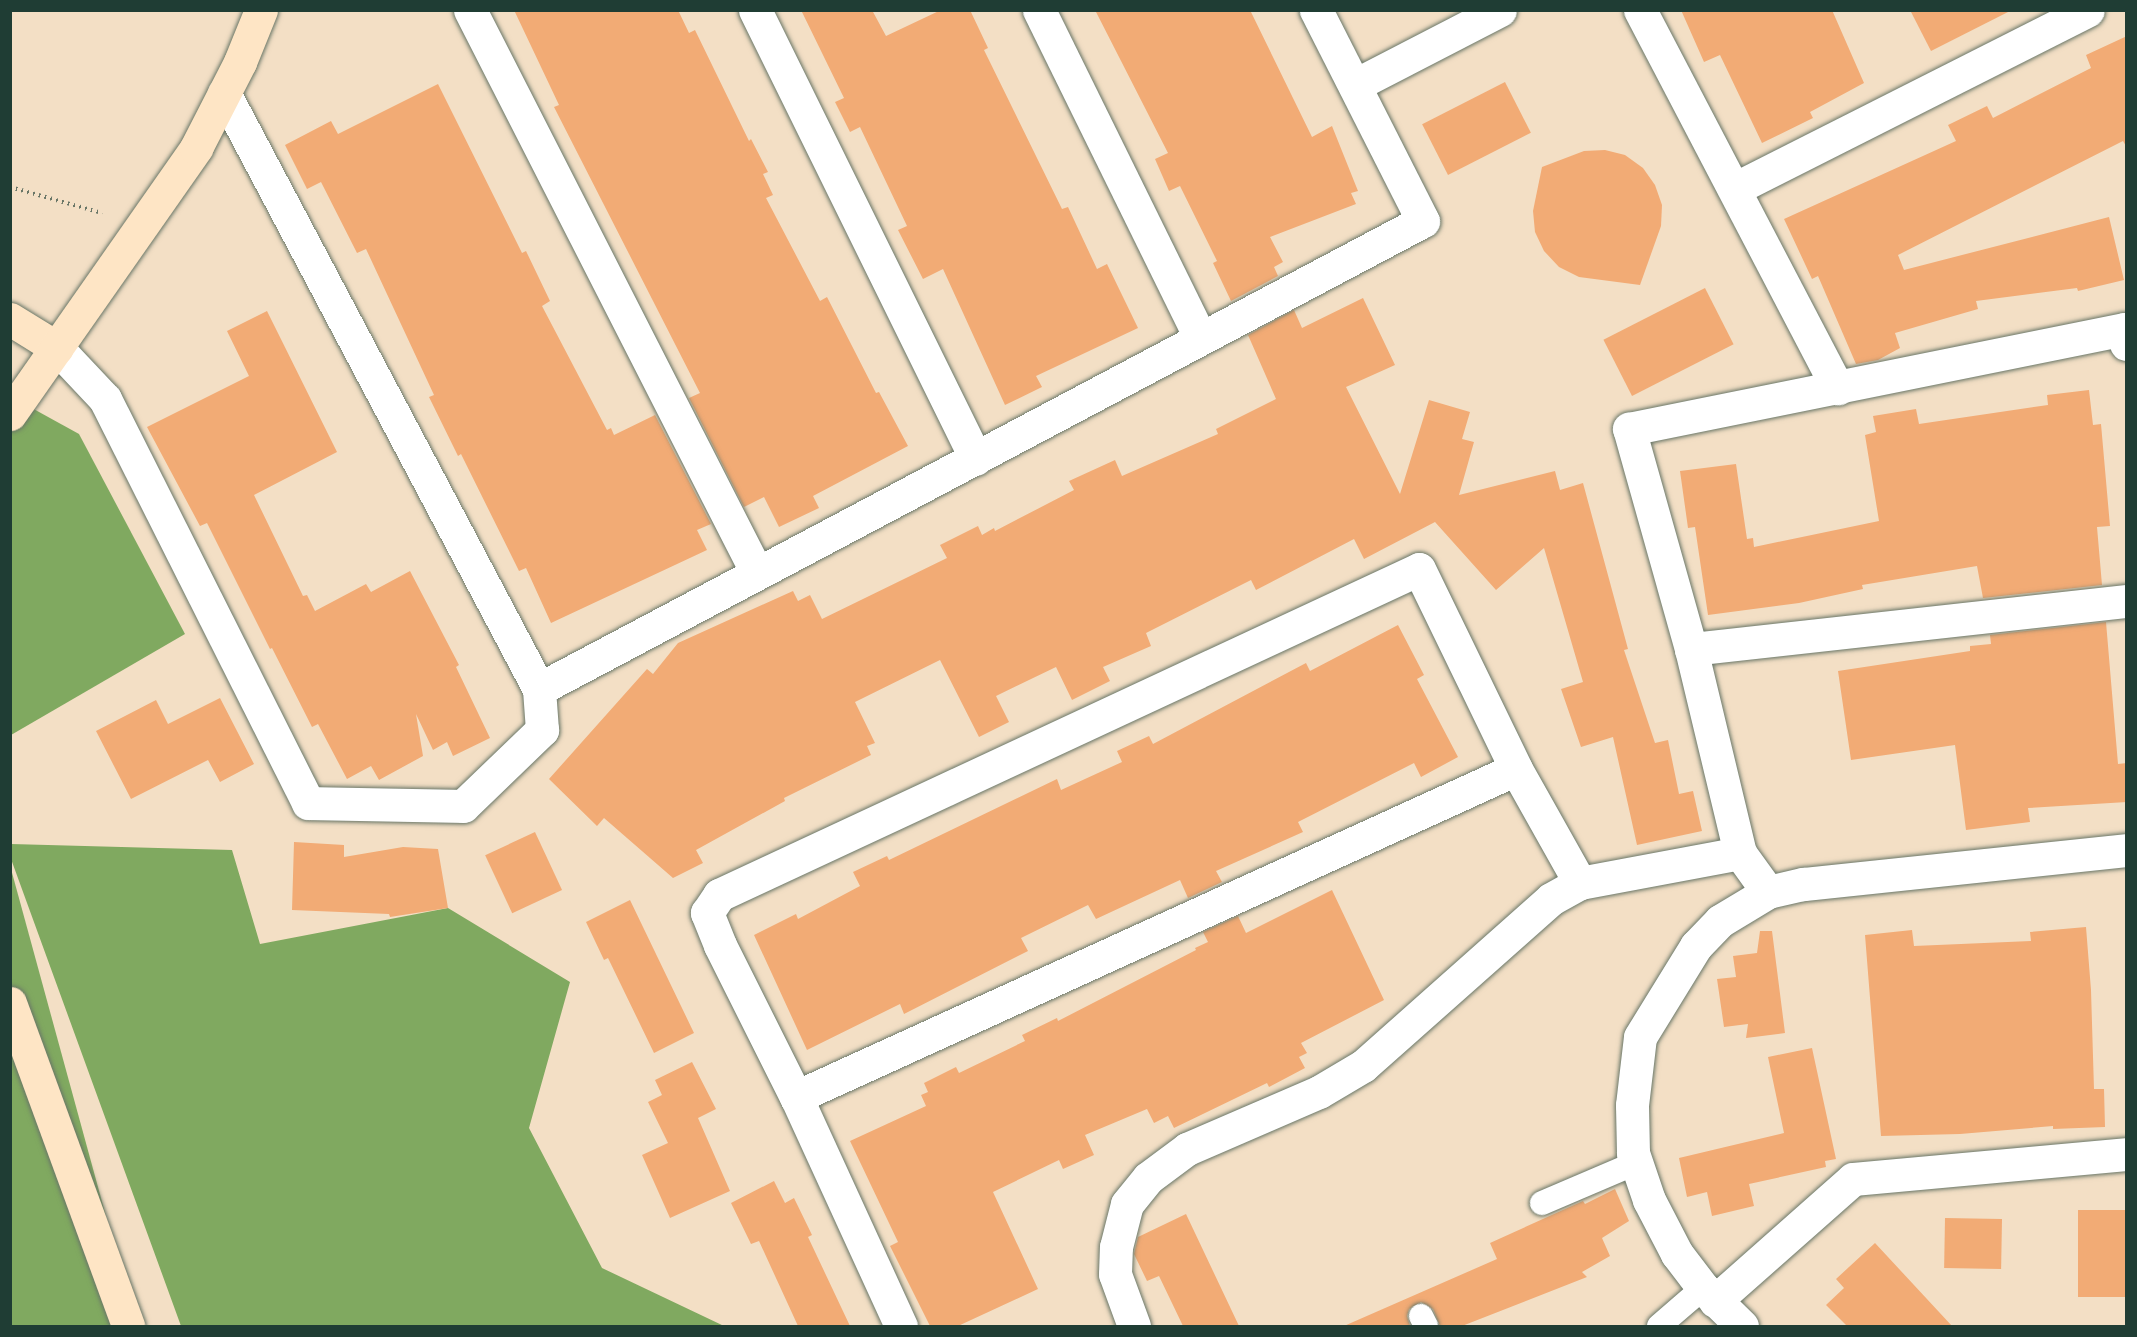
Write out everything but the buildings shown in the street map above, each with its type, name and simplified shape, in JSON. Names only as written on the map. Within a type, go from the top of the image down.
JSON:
[{"type":"street","points":[[10,414],[196,148],[224,93],[261,10]]},
{"type":"street","points":[[470,10],[757,573]]},
{"type":"street","points":[[755,10],[976,459]]},
{"type":"street","points":[[1039,10],[1200,337]]},
{"type":"street","points":[[539,689],[976,459],[1200,337],[1423,221],[1316,10]]},
{"type":"street","points":[[1355,86],[1500,10]]},
{"type":"street","points":[[1640,10],[1736,188],[1838,388]]},
{"type":"street","points":[[1736,188],[2088,10]]},
{"type":"street","points":[[10,319],[57,348],[105,399],[308,803],[463,806],[542,730],[539,689],[224,93]]},
{"type":"street","points":[[1768,892],[1740,853],[1691,649],[1629,429],[2125,329],[2127,344]]},
{"type":"street","points":[[901,1326],[796,1097],[720,945],[707,913],[719,895],[1419,569],[1516,769],[1580,883]]},
{"type":"street","points":[[1691,649],[2127,601]]},
{"type":"street","points":[[796,1097],[1516,769]]},
{"type":"street","points":[[1742,1326],[1709,1294],[1677,1254],[1649,1200],[1633,1153],[1632,1105],[1640,1037],[1696,946],[1720,921],[1768,892],[1804,884],[2127,850]]},
{"type":"street","points":[[1134,1326],[1115,1274],[1116,1247],[1127,1204],[1148,1178],[1187,1149],[1319,1092],[1363,1066],[1551,900],[1580,883],[1740,853]]},
{"type":"street","points":[[10,1003],[128,1326]]},
{"type":"street","points":[[1709,1294],[1853,1179],[2127,1154]]},
{"type":"lane","points":[[1542,1203],[1636,1162]]},
{"type":"lane","points":[[1659,1326],[1709,1294]]},
{"type":"path","points":[[10,187],[144,225]]},
{"type":"green space","points":[[10,396],[79,434],[185,634],[11,735]]},
{"type":"green space","points":[[11,844],[232,850],[260,944],[448,908],[570,982],[529,1128],[602,1268],[724,1326],[181,1326],[11,859]]},
{"type":"green space","points":[[11,869],[136,1326],[11,1326]]}]
